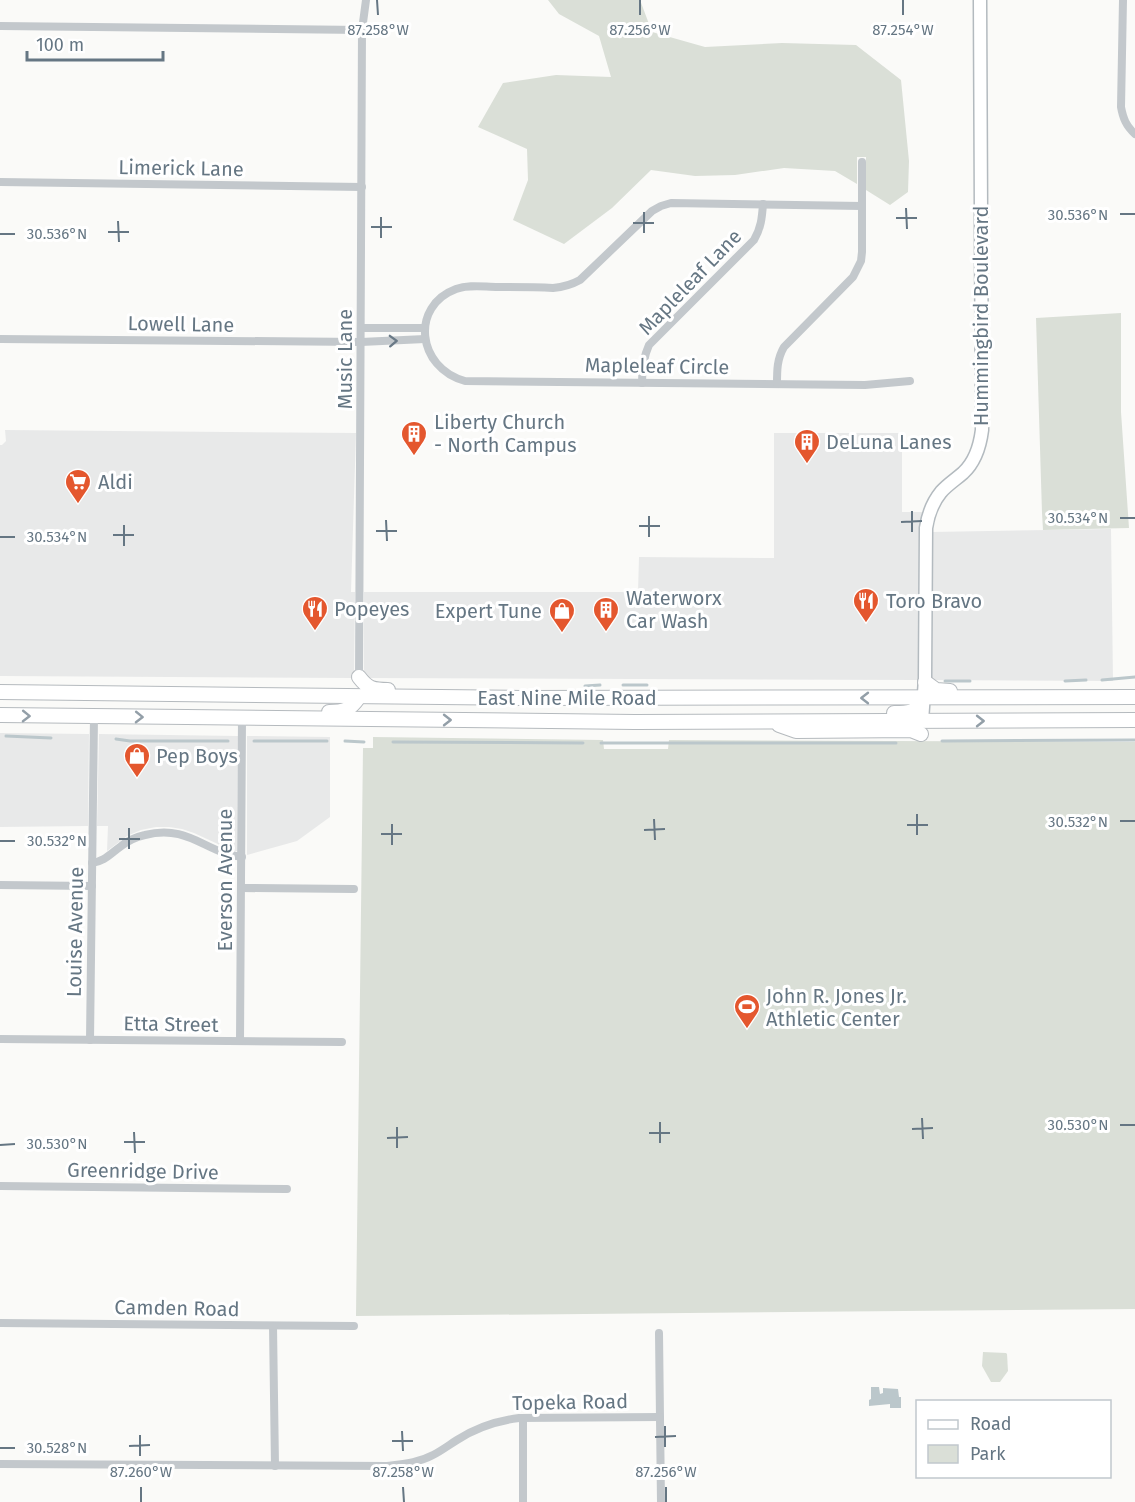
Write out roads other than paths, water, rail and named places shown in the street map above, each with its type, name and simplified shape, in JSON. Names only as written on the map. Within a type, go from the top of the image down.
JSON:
[{"type":"main road","points":[[359,676],[374,690],[437,690],[473,698]]},
{"type":"main road","points":[[925,682],[936,690],[947,691],[1135,691]]},
{"type":"main road","points":[[182,684],[190,687],[303,689],[322,696]]},
{"type":"main road","points":[[0,685],[120,687],[143,694]]},
{"type":"main road","name":"East Nine Mile Road","points":[[0,692],[473,698],[1135,698]]},
{"type":"main road","points":[[0,699],[26,693]]},
{"type":"main road","points":[[94,716],[105,705],[112,702],[137,701],[163,695]]},
{"type":"main road","points":[[243,718],[257,711],[340,712],[352,708],[359,697]]},
{"type":"main road","points":[[512,721],[573,715],[625,715],[631,711],[634,698]]},
{"type":"main road","points":[[672,722],[693,714],[908,713],[914,711],[924,698]]},
{"type":"main road","points":[[921,728],[927,714],[936,708],[948,706],[1092,705],[1113,698]]},
{"type":"main road","name":"East Nine Mile Road","points":[[0,715],[359,720],[769,721],[921,728],[1135,720]]},
{"type":"street","name":"Music Lane","points":[[359,720],[362,30],[366,0]]},
{"type":"street","name":"Hummingbird Boulevard","points":[[921,728],[925,682],[928,516],[939,494],[972,462],[978,452],[982,430],[980,0]]},
{"type":"street","points":[[1123,0],[1121,107],[1123,119],[1135,134]]},
{"type":"street","points":[[0,26],[362,30]]},
{"type":"street","points":[[777,384],[777,365],[784,347],[858,270],[862,252],[862,162]]},
{"type":"street","name":"Limerick Lane","points":[[0,182],[362,187]]},
{"type":"street","name":"Mapleleaf Circle","points":[[862,206],[671,203],[661,206],[648,214],[580,280],[572,285],[563,287],[468,286],[449,292],[435,304],[430,313],[425,328],[425,339],[438,367],[447,374],[465,381],[865,385],[910,381]]},
{"type":"street","name":"Mapleleaf Lane","points":[[642,383],[642,364],[649,345],[754,240],[762,223],[763,204]]},
{"type":"street","points":[[362,328],[425,328]]},
{"type":"street","name":"Lowell Lane","points":[[0,339],[361,342]]},
{"type":"street","points":[[361,342],[425,339]]},
{"type":"street","name":"Louise Avenue","points":[[90,1040],[94,716]]},
{"type":"street","name":"Everson Avenue","points":[[240,1041],[243,718]]},
{"type":"street","points":[[93,863],[105,859],[130,841],[157,832],[182,834],[232,856],[242,857]]},
{"type":"street","points":[[0,885],[92,886]]},
{"type":"street","points":[[242,888],[354,889]]},
{"type":"street","name":"Etta Street","points":[[0,1039],[342,1042]]},
{"type":"street","name":"Greenridge Drive","points":[[0,1186],[286,1189]]},
{"type":"street","name":"Camden Road","points":[[0,1323],[354,1326]]},
{"type":"street","points":[[273,1326],[275,1466]]},
{"type":"street","points":[[659,1333],[662,1502]]},
{"type":"street","name":"Topeka Road","points":[[0,1464],[387,1466],[409,1464],[432,1456],[459,1438],[498,1421],[523,1418],[660,1417]]},
{"type":"street","points":[[523,1418],[524,1502]]},
{"type":"waterway","points":[[1102,680],[1135,677]]},
{"type":"waterway","points":[[1065,681],[1086,680]]},
{"type":"waterway","points":[[945,681],[970,681]]},
{"type":"waterway","points":[[585,686],[600,685]]},
{"type":"waterway","points":[[623,685],[647,685]]},
{"type":"waterway","points":[[6,736],[51,738]]},
{"type":"waterway","points":[[116,739],[228,741]]},
{"type":"waterway","points":[[942,741],[1135,740]]},
{"type":"waterway","points":[[254,741],[327,741]]},
{"type":"waterway","points":[[345,741],[364,742]]},
{"type":"waterway","points":[[393,742],[583,743]]},
{"type":"waterway","points":[[601,743],[896,743]]},
{"type":"place","name":"Liberty Church - North Campus","points":[[414,457]]},
{"type":"place","name":"DeLuna Lanes","points":[[807,465]]},
{"type":"place","name":"Aldi","points":[[78,505]]},
{"type":"place","name":"Toro Bravo","points":[[866,624]]},
{"type":"place","name":"Popeyes","points":[[315,632]]},
{"type":"place","name":"Waterworx Car Wash","points":[[606,633]]},
{"type":"place","name":"Expert Tune","points":[[562,634]]},
{"type":"place","name":"Pep Boys","points":[[137,779]]},
{"type":"place","name":"John R. Jones Jr. Athletic Center","points":[[747,1030]]}]
